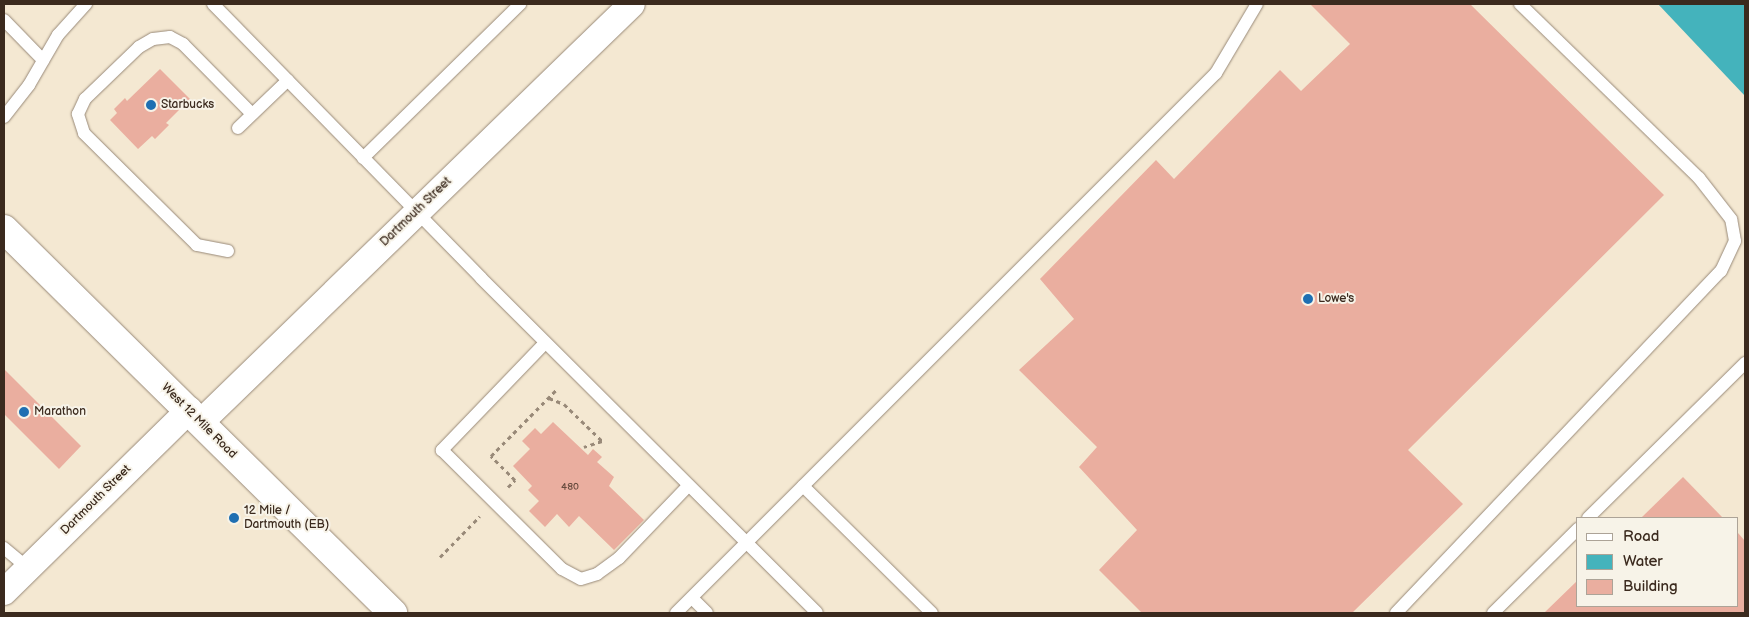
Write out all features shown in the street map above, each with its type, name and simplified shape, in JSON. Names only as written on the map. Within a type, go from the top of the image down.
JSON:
[{"type":"main road","name":"West 12 Mile Road","points":[[4,229],[393,613]]},
{"type":"street","name":"Dartmouth Street","points":[[4,592],[417,212],[632,4]]},
{"type":"lane","points":[[4,117],[29,86],[58,35],[86,4]]},
{"type":"lane","points":[[213,4],[362,158],[817,613]]},
{"type":"lane","points":[[362,158],[520,4]]},
{"type":"lane","points":[[676,613],[1216,73],[1257,4]]},
{"type":"lane","points":[[1396,613],[1721,271],[1735,241],[1731,219],[1699,178],[1520,4]]},
{"type":"lane","points":[[4,20],[44,60]]},
{"type":"lane","points":[[228,251],[197,244],[84,132],[78,114],[85,99],[139,47],[153,39],[170,37],[183,44],[252,114]]},
{"type":"lane","points":[[238,128],[288,80]]},
{"type":"lane","points":[[546,343],[442,450],[562,569],[581,579],[597,574],[619,558],[688,486]]},
{"type":"lane","points":[[1589,517],[1744,366]]},
{"type":"lane","points":[[803,486],[932,613]]},
{"type":"lane","points":[[1493,613],[1576,531]]},
{"type":"lane","points":[[4,548],[28,568]]},
{"type":"lane","points":[[692,598],[707,613]]},
{"type":"path","points":[[506,490],[515,480],[491,456],[558,388]]},
{"type":"path","points":[[549,398],[564,404],[602,441],[584,447]]},
{"type":"path","points":[[440,557],[485,511]]},
{"type":"water","points":[[1658,4],[1745,4],[1745,96]]},
{"type":"building","name":"Lowe's","points":[[1310,4],[1470,4],[1664,195],[1408,450],[1463,504],[1352,613],[1142,613],[1099,570],[1137,530],[1079,467],[1097,447],[1019,370],[1074,319],[1040,279],[1156,160],[1174,179],[1280,70],[1301,91],[1350,44]]},
{"type":"building","name":"Starbucks","points":[[160,69],[190,99],[166,123],[169,125],[155,139],[152,136],[138,149],[110,120],[117,113],[114,109],[125,98],[127,101]]},
{"type":"building","points":[[4,369],[81,446],[59,469],[4,414]]},
{"type":"building","points":[[553,422],[588,455],[593,449],[602,457],[597,462],[614,477],[609,486],[644,520],[614,550],[579,516],[569,527],[557,514],[545,527],[529,511],[539,501],[528,490],[532,486],[513,466],[530,449],[522,441],[535,428],[541,434]]},
{"type":"building","points":[[1683,477],[1722,517],[1642,517]]},
{"type":"building","points":[[1739,534],[1745,541],[1745,613],[1544,613],[1576,582],[1576,607],[1739,607]]},
{"type":"place","name":"Starbucks","points":[[151,105]]},
{"type":"place","name":"Lowe's","points":[[1308,299]]},
{"type":"place","name":"Marathon","points":[[24,412]]},
{"type":"place","name":"12 Mile / Dartmouth (EB)","points":[[234,518]]}]
